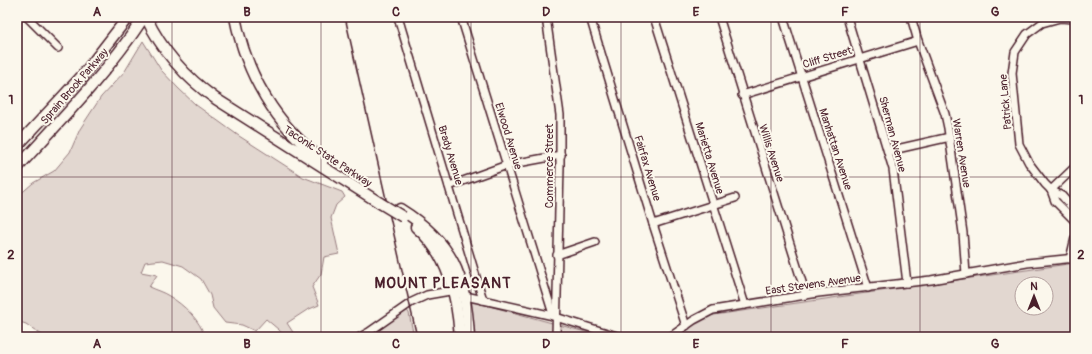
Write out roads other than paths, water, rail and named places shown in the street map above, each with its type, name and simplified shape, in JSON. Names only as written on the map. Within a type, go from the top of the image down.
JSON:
[{"type":"highway","name":"Sprain Brook Parkway","points":[[17,168],[89,90],[132,36],[145,17]]},
{"type":"highway","name":"Taconic State Parkway","points":[[145,17],[167,52],[186,75],[201,88],[333,174],[379,199]]},
{"type":"highway","name":"Taconic State Parkway","points":[[236,17],[241,42],[250,68],[264,95],[280,118],[299,140],[317,156],[379,199],[425,226],[445,248],[457,270],[465,295],[469,337]]},
{"type":"highway","name":"Sprain Brook Parkway","points":[[17,146],[77,82],[127,18]]},
{"type":"highway","name":"Taconic State Parkway","points":[[401,213],[423,233],[435,248],[447,269],[458,311],[460,337]]},
{"type":"street","points":[[27,17],[58,48]]},
{"type":"street","name":"Brady Avenue","points":[[398,17],[483,300]]},
{"type":"street","name":"Elwood Avenue","points":[[461,17],[537,262]]},
{"type":"street","name":"Commerce Street","points":[[546,17],[560,115],[561,155],[557,255],[556,337]]},
{"type":"street","name":"Fairfax Avenue","points":[[590,17],[653,224],[686,326]]},
{"type":"street","name":"Marietta Avenue","points":[[654,17],[745,305]]},
{"type":"street","name":"Willis Avenue","points":[[719,17],[742,95],[806,295]]},
{"type":"street","name":"Manhattan Avenue","points":[[783,17],[868,288]]},
{"type":"street","name":"Sherman Avenue","points":[[848,17],[893,169],[907,283]]},
{"type":"street","name":"Warren Avenue","points":[[911,17],[918,41],[945,114],[950,138],[963,233],[966,274]]},
{"type":"street","name":"Patrick Lane","points":[[1075,19],[1060,18],[1042,23],[1027,34],[1016,52],[1012,73],[1020,144],[1029,164],[1051,190],[1055,201],[1075,221]]},
{"type":"street","name":"Cliff Street","points":[[742,95],[918,41]]},
{"type":"street","points":[[888,151],[950,138]]},
{"type":"street","points":[[449,186],[507,165],[561,155]]},
{"type":"street","points":[[1051,190],[1075,167]]},
{"type":"street","name":"Patrick Lane","points":[[1051,190],[1062,196],[1075,211]]},
{"type":"street","points":[[653,224],[735,198]]},
{"type":"street","points":[[1073,258],[1075,238]]},
{"type":"street","points":[[557,255],[595,242]]},
{"type":"street","name":"East Stevens Avenue","points":[[670,337],[702,315],[713,310],[806,295],[907,283],[1028,263],[1073,258]]},
{"type":"street","name":"Commerce Street","points":[[537,262],[552,311],[556,317]]},
{"type":"street","points":[[360,337],[400,309],[423,296],[449,291],[556,317],[620,337]]},
{"type":"railway","points":[[345,17],[417,337]]},
{"type":"district","name":"MOUNT PLEASANT","points":[[443,283]]}]
